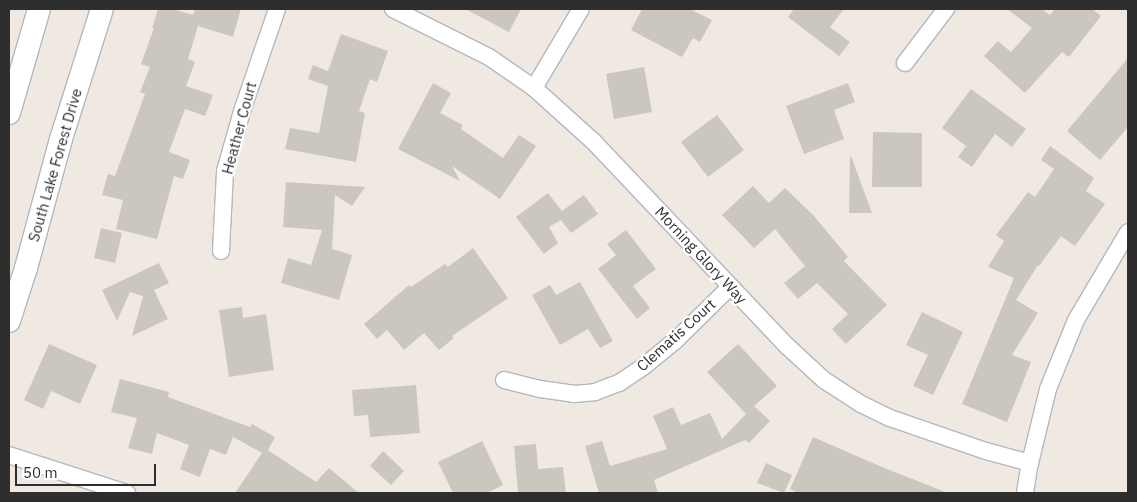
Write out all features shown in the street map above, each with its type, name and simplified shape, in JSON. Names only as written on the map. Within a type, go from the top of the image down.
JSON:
[{"type":"main road","points":[[9,113],[39,9]]},
{"type":"main road","name":"South Lake Forest Drive","points":[[9,320],[26,268],[61,140],[102,9]]},
{"type":"street","name":"Heather Court","points":[[221,251],[225,171],[243,108],[277,9]]},
{"type":"street","name":"Morning Glory Way","points":[[393,9],[490,58],[534,88],[612,160],[730,287],[817,373],[861,404],[933,434],[1030,463]]},
{"type":"street","points":[[534,88],[581,9]]},
{"type":"street","points":[[905,63],[946,9]]},
{"type":"street","points":[[1025,493],[1030,463],[1048,389],[1076,320],[1128,232]]},
{"type":"street","name":"Clematis Court","points":[[504,380],[540,389],[574,394],[595,392],[619,383],[644,368],[676,340],[730,287]]},
{"type":"street","points":[[9,455],[127,493]]},
{"type":"building","points":[[158,9],[173,9],[193,15],[195,9],[241,9],[233,37],[198,26],[188,59],[195,62],[186,86],[213,95],[205,116],[185,109],[169,152],[190,160],[183,179],[174,176],[157,239],[116,229],[123,200],[102,195],[108,174],[115,176],[145,94],[140,92],[150,67],[141,64],[154,28],[152,28]]},
{"type":"building","points":[[465,9],[521,9],[509,32]]},
{"type":"building","points":[[642,9],[690,9],[712,20],[700,42],[693,38],[682,57],[631,30]]},
{"type":"building","points":[[794,9],[844,9],[830,27],[850,42],[839,56],[788,17]]},
{"type":"building","points":[[1007,9],[1042,9],[1050,15],[1055,9],[1092,9],[1101,16],[1069,57],[1062,52],[1025,93],[984,56],[998,41],[1011,52],[1032,28]]},
{"type":"building","points":[[341,34],[388,51],[377,82],[370,79],[359,111],[365,113],[356,162],[285,149],[290,128],[319,133],[328,86],[308,79],[313,65],[328,71]]},
{"type":"building","points":[[1128,58],[1128,127],[1100,160],[1067,131]]},
{"type":"building","points":[[644,67],[652,112],[614,119],[606,74]]},
{"type":"building","points":[[433,83],[451,93],[440,113],[463,125],[461,129],[503,158],[519,135],[536,146],[500,199],[452,166],[460,181],[398,149]]},
{"type":"building","points":[[848,83],[855,102],[834,110],[844,139],[804,154],[786,106]]},
{"type":"building","points":[[971,89],[1026,129],[1012,147],[995,134],[972,167],[958,157],[966,146],[942,128]]},
{"type":"building","points":[[717,115],[744,150],[708,177],[681,142]]},
{"type":"building","points":[[873,132],[922,133],[922,187],[872,187]]},
{"type":"building","points":[[1050,146],[1094,178],[1086,191],[1105,204],[1075,246],[1061,236],[1038,265],[1016,300],[1038,313],[1012,355],[1031,362],[1007,422],[962,404],[1014,278],[988,267],[1004,241],[996,235],[1028,192],[1035,197],[1054,169],[1041,160]]},
{"type":"building","points":[[851,156],[872,213],[849,213]]},
{"type":"building","points":[[286,182],[365,187],[352,206],[335,195],[332,249],[352,255],[339,300],[281,283],[288,258],[311,265],[322,230],[283,227]]},
{"type":"building","points":[[753,186],[769,203],[785,188],[814,216],[848,257],[844,261],[887,305],[846,344],[832,329],[848,314],[817,283],[798,299],[784,283],[805,266],[775,229],[754,248],[722,215]]},
{"type":"building","points":[[548,193],[562,211],[584,195],[598,214],[571,233],[561,220],[549,227],[558,243],[544,254],[516,217]]},
{"type":"building","points":[[101,228],[122,233],[115,263],[94,258]]},
{"type":"building","points":[[626,230],[656,269],[633,286],[650,308],[637,319],[598,269],[616,255],[607,244]]},
{"type":"building","points":[[473,248],[508,298],[452,336],[454,338],[439,350],[424,333],[404,350],[387,330],[377,339],[364,324],[409,285],[411,287],[445,264],[448,267]]},
{"type":"building","points":[[159,263],[169,283],[154,290],[168,319],[132,336],[143,296],[130,292],[117,321],[102,290]]},
{"type":"building","points":[[580,282],[613,341],[600,348],[588,329],[560,345],[532,295],[550,285],[556,295]]},
{"type":"building","points":[[242,307],[243,318],[266,314],[274,370],[229,377],[219,310]]},
{"type":"building","points":[[922,312],[963,332],[933,395],[913,386],[928,355],[906,345]]},
{"type":"building","points":[[49,344],[97,365],[80,404],[51,391],[43,409],[24,400]]},
{"type":"building","points":[[738,344],[777,386],[754,406],[770,421],[749,443],[745,440],[654,480],[658,493],[599,493],[585,446],[602,441],[610,466],[667,449],[653,416],[673,407],[681,425],[710,413],[722,439],[746,414],[707,372]]},
{"type":"building","points":[[120,379],[169,392],[168,397],[250,427],[252,424],[275,437],[268,450],[316,482],[329,468],[359,493],[235,493],[262,453],[233,437],[226,455],[210,449],[200,477],[180,469],[189,445],[157,433],[152,454],[128,448],[137,418],[111,412]]},
{"type":"building","points":[[416,385],[420,433],[370,437],[368,415],[354,416],[352,390]]},
{"type":"building","points":[[813,437],[948,493],[798,493],[790,489]]},
{"type":"building","points":[[482,441],[503,485],[487,493],[453,493],[438,462]]},
{"type":"building","points":[[536,444],[538,469],[563,467],[566,493],[518,493],[514,446]]},
{"type":"building","points":[[383,451],[404,471],[391,485],[370,466]]},
{"type":"building","points":[[766,463],[792,475],[784,493],[757,483]]}]
